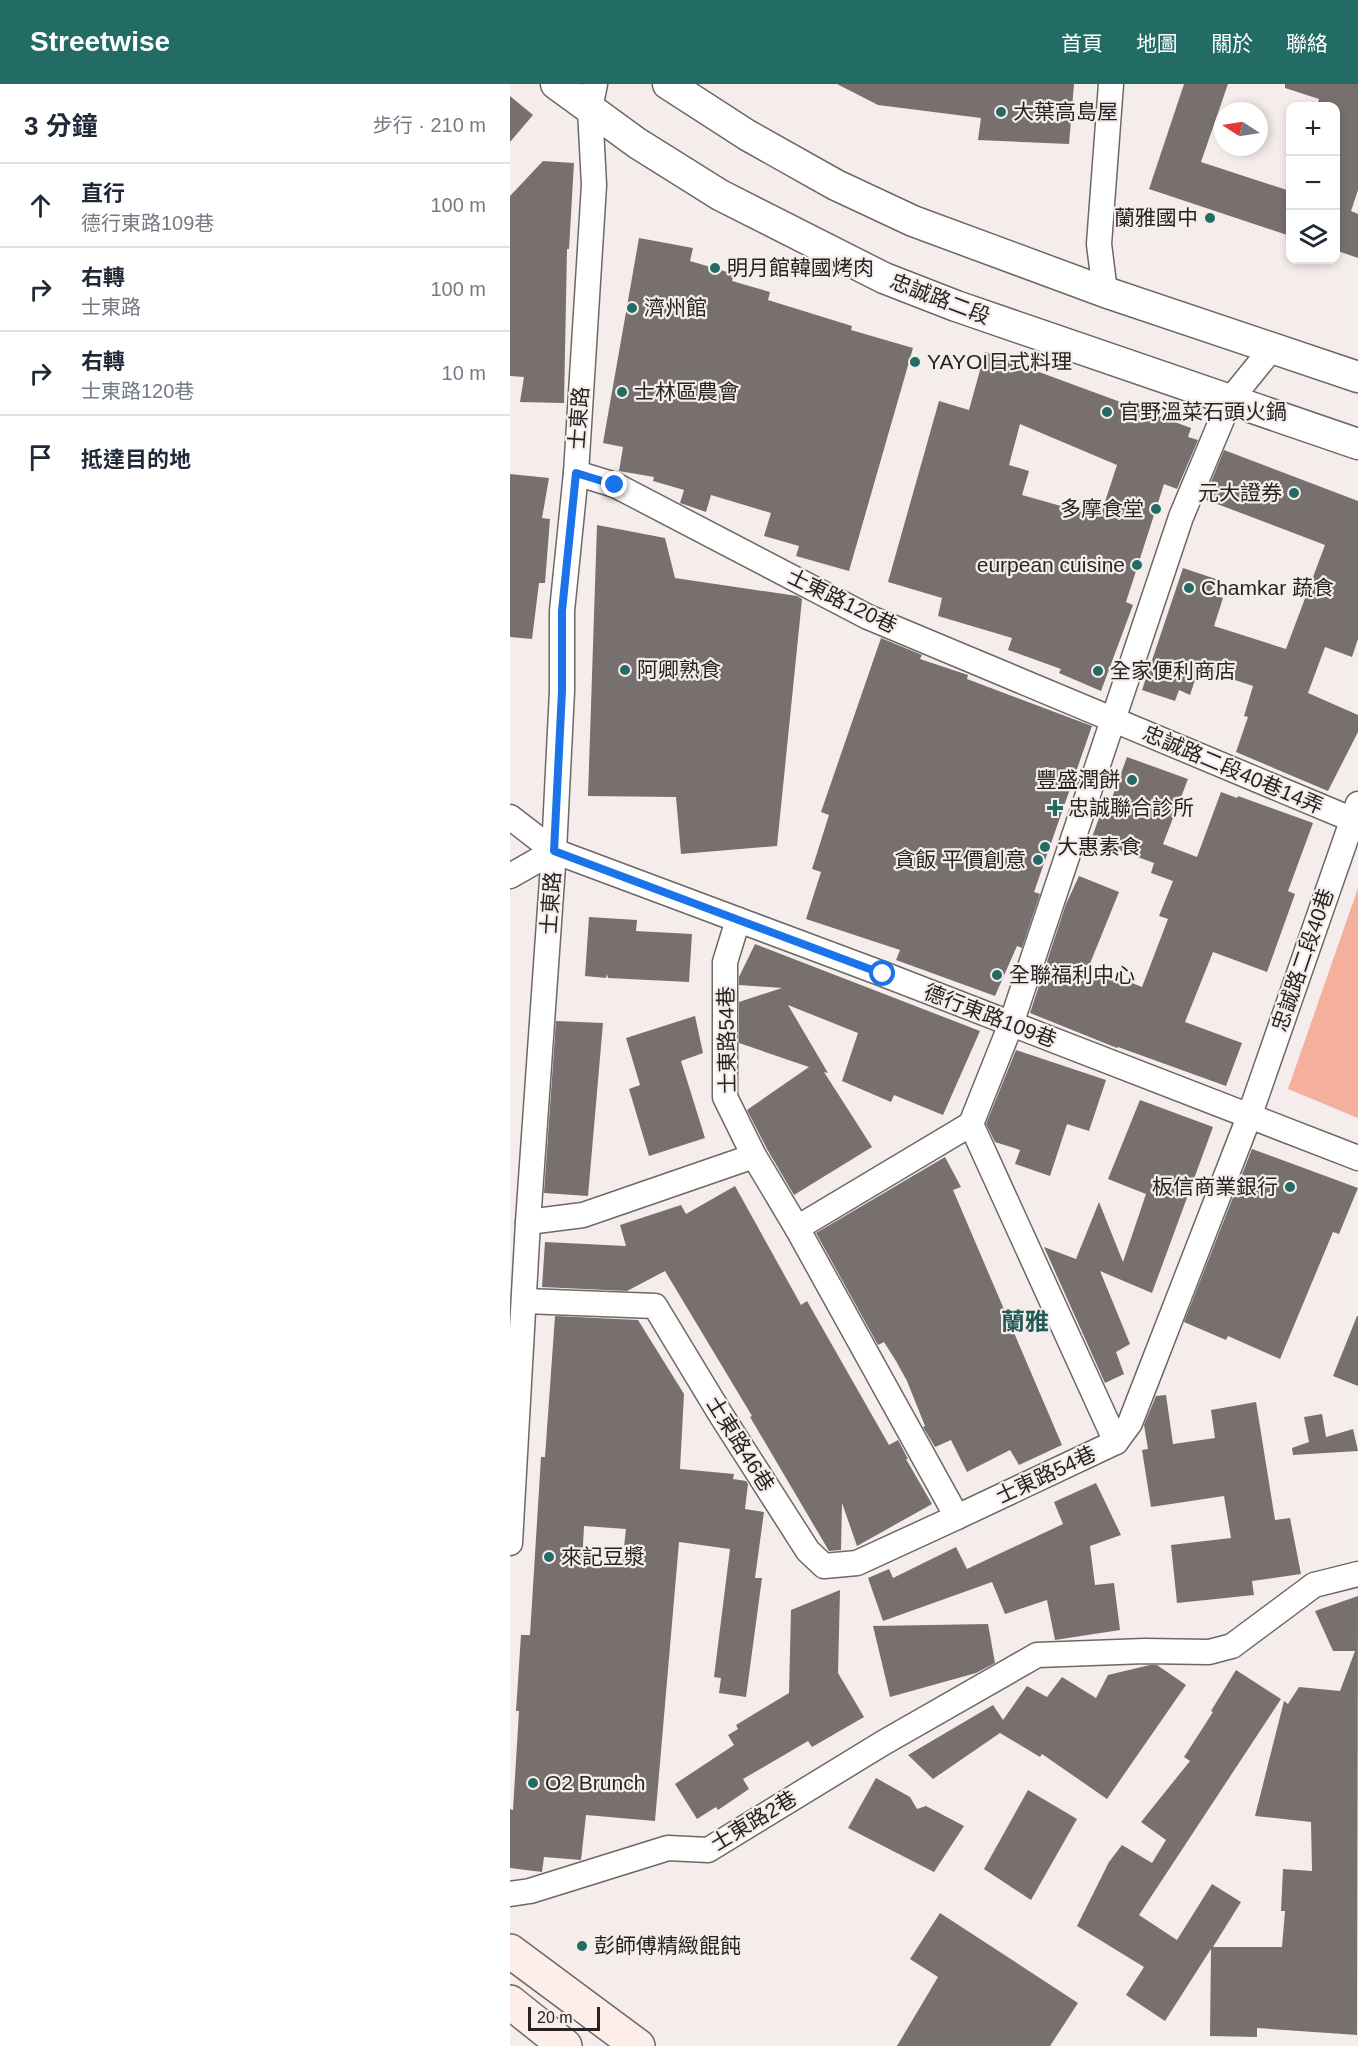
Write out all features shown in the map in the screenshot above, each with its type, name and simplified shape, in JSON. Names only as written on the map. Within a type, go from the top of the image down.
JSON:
[{"type":"main road","points":[[510,1951],[638,2046]]},
{"type":"main road","points":[[510,2002],[565,2046]]},
{"type":"street","name":"忠誠路二段","points":[[556,84],[592,97],[637,143],[720,195],[884,278],[956,306],[1358,444]]},
{"type":"street","points":[[668,84],[747,135],[846,189],[913,221],[1105,292],[1358,376]]},
{"type":"street","points":[[1105,292],[1099,244],[1110,84]]},
{"type":"street","name":"士東路","points":[[510,1543],[528,1222],[554,851],[562,691],[562,611],[576,473],[594,185],[592,97]]},
{"type":"street","points":[[796,1228],[971,1124],[1011,1024],[1181,517],[1230,400],[1273,347]]},
{"type":"street","name":"士東路120巷","points":[[576,473],[615,485],[868,617],[1114,721]]},
{"type":"street","name":"忠誠路二段40巷14弄","points":[[1114,721],[1356,815]]},
{"type":"street","name":"忠誠路二段40巷","points":[[1249,1117],[1356,815]]},
{"type":"street","name":"德行東路109巷","points":[[510,817],[554,851],[1358,1158]]},
{"type":"street","points":[[510,876],[554,851]]},
{"type":"street","name":"士東路54巷","points":[[738,920],[725,962],[725,1097],[754,1155],[957,1517],[1116,1442],[1130,1423],[1249,1117]]},
{"type":"street","points":[[971,1124],[1116,1442]]},
{"type":"street","points":[[528,1222],[583,1215],[754,1155]]},
{"type":"street","name":"士東路46巷","points":[[525,1301],[655,1306],[808,1551],[824,1566],[857,1563],[957,1517]]},
{"type":"street","name":"士東路2巷","points":[[510,1894],[530,1891],[668,1848],[708,1850],[883,1743],[1037,1655],[1145,1651],[1209,1652],[1232,1646],[1314,1585],[1358,1574]]},
{"type":"shaded area","points":[[1358,888],[1358,1118],[1288,1089]]},
{"type":"building","name":"大葉高島屋","points":[[837,84],[1074,84],[1069,144],[978,140],[981,118],[878,105]]},
{"type":"building","points":[[1184,84],[1228,84],[1222,102],[1214,102],[1214,124],[1201,162],[1286,190],[1286,235],[1149,189]]},
{"type":"building","points":[[1285,84],[1358,84],[1358,190],[1351,211],[1358,214],[1358,258],[1340,252],[1340,102],[1318,102],[1319,99],[1285,88]]},
{"type":"building","points":[[510,96],[533,115],[510,142]]},
{"type":"building","points":[[543,161],[574,163],[569,249],[567,249],[564,403],[520,402],[524,377],[510,376],[510,196]]},
{"type":"building","points":[[639,238],[693,248],[690,261],[734,274],[732,281],[770,292],[768,300],[852,326],[851,330],[913,348],[849,571],[796,556],[799,546],[764,536],[771,513],[711,495],[706,512],[680,503],[684,490],[653,481],[654,477],[619,471],[623,447],[603,443]]},
{"type":"building","points":[[985,352],[1191,428],[1188,437],[1198,440],[1177,489],[1164,484],[1126,602],[1133,605],[1101,691],[1059,673],[1061,669],[1008,650],[1012,638],[938,616],[942,598],[888,582],[939,401],[969,410]],"holes":[[[1020,424],[1117,465],[1100,517],[1022,495],[1029,471],[1009,465]]]},
{"type":"building","points":[[1224,450],[1358,501],[1358,639],[1352,657],[1325,647],[1308,693],[1358,715],[1358,732],[1328,791],[1236,752],[1248,717],[1244,716],[1253,686],[1199,668],[1190,695],[1179,690],[1175,701],[1142,690],[1183,568],[1216,579],[1211,594],[1223,598],[1214,626],[1286,649],[1325,545],[1204,499]]},
{"type":"building","points":[[510,474],[549,478],[542,518],[550,519],[545,583],[539,583],[532,639],[510,637]]},
{"type":"building","points":[[597,525],[665,538],[675,578],[797,596],[802,599],[777,846],[681,854],[676,797],[588,796]]},
{"type":"building","points":[[881,638],[922,655],[920,659],[968,675],[967,679],[1092,726],[1034,892],[1040,894],[1022,948],[1017,946],[995,996],[896,960],[900,950],[806,919],[821,872],[812,869],[829,815],[821,812]]},
{"type":"building","points":[[1127,757],[1188,779],[1163,844],[1197,857],[1221,792],[1313,823],[1288,891],[1295,894],[1267,972],[1213,952],[1185,1022],[1242,1043],[1226,1086],[1117,1048],[1030,1013],[1066,904],[1079,876],[1119,892],[1089,966],[1142,987],[1168,919],[1159,916],[1173,881],[1151,873],[1154,863],[1091,840],[1104,804],[1109,806]]},
{"type":"building","points":[[589,917],[637,920],[636,931],[692,934],[689,982],[608,978],[607,974],[606,978],[585,976]]},
{"type":"building","points":[[755,944],[980,1031],[943,1115],[894,1095],[891,1102],[842,1081],[858,1033],[788,1005],[828,1073],[824,1072],[872,1147],[794,1195],[747,1110],[809,1067],[739,1043],[739,1002],[782,988],[739,985],[739,977]]},
{"type":"building","points":[[695,1016],[703,1053],[681,1061],[705,1138],[649,1156],[629,1089],[640,1085],[626,1038]]},
{"type":"building","points":[[556,1021],[603,1023],[588,1196],[544,1193]]},
{"type":"building","points":[[1016,1050],[1106,1080],[1089,1131],[1067,1124],[1050,1176],[1015,1164],[1020,1150],[995,1142],[986,1124]]},
{"type":"building","points":[[1140,1100],[1213,1127],[1152,1293],[1100,1271],[1130,1344],[1116,1352],[1124,1374],[1105,1383],[1044,1247],[1076,1259],[1099,1202],[1123,1262],[1146,1194],[1108,1179]]},
{"type":"building","points":[[1252,1149],[1358,1188],[1339,1234],[1333,1232],[1280,1359],[1228,1336],[1226,1340],[1184,1322]]},
{"type":"building","points":[[945,1157],[961,1187],[953,1190],[1062,1445],[1019,1465],[1010,1450],[967,1472],[951,1440],[935,1447],[923,1427],[925,1426],[907,1381],[896,1361],[884,1342],[878,1345],[816,1233]]},
{"type":"building","points":[[735,1186],[801,1305],[807,1301],[889,1445],[898,1440],[908,1459],[906,1459],[932,1504],[857,1546],[842,1503],[841,1550],[829,1551],[665,1271],[627,1291],[542,1287],[545,1242],[626,1246],[620,1225],[681,1205],[686,1214]]},
{"type":"building","points":[[555,1316],[638,1320],[684,1394],[680,1469],[734,1474],[733,1479],[746,1481],[748,1484],[745,1509],[764,1512],[755,1578],[762,1578],[746,1697],[719,1693],[721,1678],[714,1677],[730,1549],[679,1542],[655,1821],[586,1815],[581,1860],[544,1857],[542,1872],[510,1868],[510,1809],[513,1810],[521,1635],[530,1635],[541,1457],[545,1457]],"holes":[[[584,1526],[626,1529],[622,1565],[582,1563]]]},
{"type":"building","points":[[1358,1316],[1358,1386],[1333,1376]]},
{"type":"building","points":[[1166,1395],[1173,1444],[1215,1438],[1211,1410],[1256,1402],[1275,1520],[1290,1518],[1301,1574],[1252,1581],[1254,1595],[1177,1603],[1171,1545],[1231,1538],[1224,1496],[1151,1507],[1142,1450],[1148,1449],[1144,1425],[1156,1396]]},
{"type":"building","points":[[1322,1414],[1326,1437],[1353,1429],[1358,1451],[1293,1455],[1292,1448],[1309,1442],[1304,1417]]},
{"type":"building","points":[[1096,1483],[1121,1535],[1090,1546],[1095,1585],[1114,1583],[1120,1630],[1055,1640],[1047,1600],[1005,1614],[992,1582],[883,1621],[868,1578],[889,1569],[893,1578],[956,1547],[967,1569],[1063,1524],[1054,1502]]},
{"type":"building","points":[[840,1590],[838,1673],[864,1717],[812,1747],[808,1741],[743,1779],[749,1789],[718,1810],[716,1807],[697,1819],[675,1784],[734,1745],[728,1735],[738,1729],[736,1725],[789,1693],[791,1610]]},
{"type":"building","points":[[1358,1596],[1357,2035],[1257,2028],[1257,2037],[1210,2036],[1211,1949],[1165,2021],[1126,1995],[1144,1967],[1077,1926],[1109,1862],[1122,1845],[1152,1863],[1166,1840],[1141,1822],[1190,1761],[1184,1757],[1213,1712],[1211,1711],[1236,1670],[1281,1699],[1139,1915],[1177,1940],[1212,1884],[1241,1902],[1213,1947],[1282,1947],[1285,1911],[1281,1911],[1283,1869],[1312,1871],[1311,1822],[1255,1816],[1284,1701],[1288,1704],[1299,1687],[1340,1691],[1355,1651],[1333,1651],[1315,1611]]},
{"type":"building","points":[[988,1624],[995,1663],[976,1673],[890,1697],[873,1626]]},
{"type":"building","points":[[1157,1665],[1186,1685],[1107,1799],[1042,1754],[1040,1757],[1000,1733],[933,1779],[908,1755],[993,1705],[1003,1720],[1027,1686],[1047,1697],[1062,1677],[1096,1698],[1108,1675]]},
{"type":"building","points":[[876,1778],[910,1797],[917,1809],[926,1806],[964,1826],[934,1872],[848,1828]]},
{"type":"building","points":[[1028,1790],[1077,1819],[1031,1900],[984,1869]]},
{"type":"building","points":[[940,1913],[1078,2003],[1050,2046],[897,2046],[938,1977],[910,1959]]},
{"type":"place","name":"大葉高島屋","points":[[1001,112]]},
{"type":"place","name":"蘭雅國中","points":[[1210,218]]},
{"type":"place","name":"明月館韓國烤肉","points":[[715,268]]},
{"type":"place","name":"濟州館","points":[[632,308]]},
{"type":"place","name":"YAYOI日式料理","points":[[915,362]]},
{"type":"place","name":"士林區農會","points":[[622,392]]},
{"type":"place","name":"官野溫菜石頭火鍋","points":[[1107,412]]},
{"type":"place","name":"元大證券","points":[[1294,493]]},
{"type":"place","name":"多摩食堂","points":[[1156,509]]},
{"type":"place","name":"eurpean cuisine","points":[[1137,565]]},
{"type":"place","name":"Chamkar 蔬食","points":[[1189,588]]},
{"type":"place","name":"阿卿熟食","points":[[625,670]]},
{"type":"place","name":"全家便利商店","points":[[1098,671]]},
{"type":"place","name":"豐盛潤餅","points":[[1132,780]]},
{"type":"place","name":"忠誠聯合診所","points":[[1055,808]]},
{"type":"place","name":"大惠素食","points":[[1045,847]]},
{"type":"place","name":"貪飯 平價創意","points":[[1038,860]]},
{"type":"place","name":"全聯福利中心","points":[[997,975]]},
{"type":"place","name":"板信商業銀行","points":[[1290,1187]]},
{"type":"place","name":"來記豆漿","points":[[549,1557]]},
{"type":"place","name":"O2 Brunch","points":[[533,1783]]},
{"type":"place","name":"彭師傅精緻餛飩","points":[[582,1946]]},
{"type":"district","name":"蘭雅","points":[[1025,1322]]},
{"type":"route","points":[[615,485],[576,473],[562,611],[562,691],[554,851],[883,974]]}]
